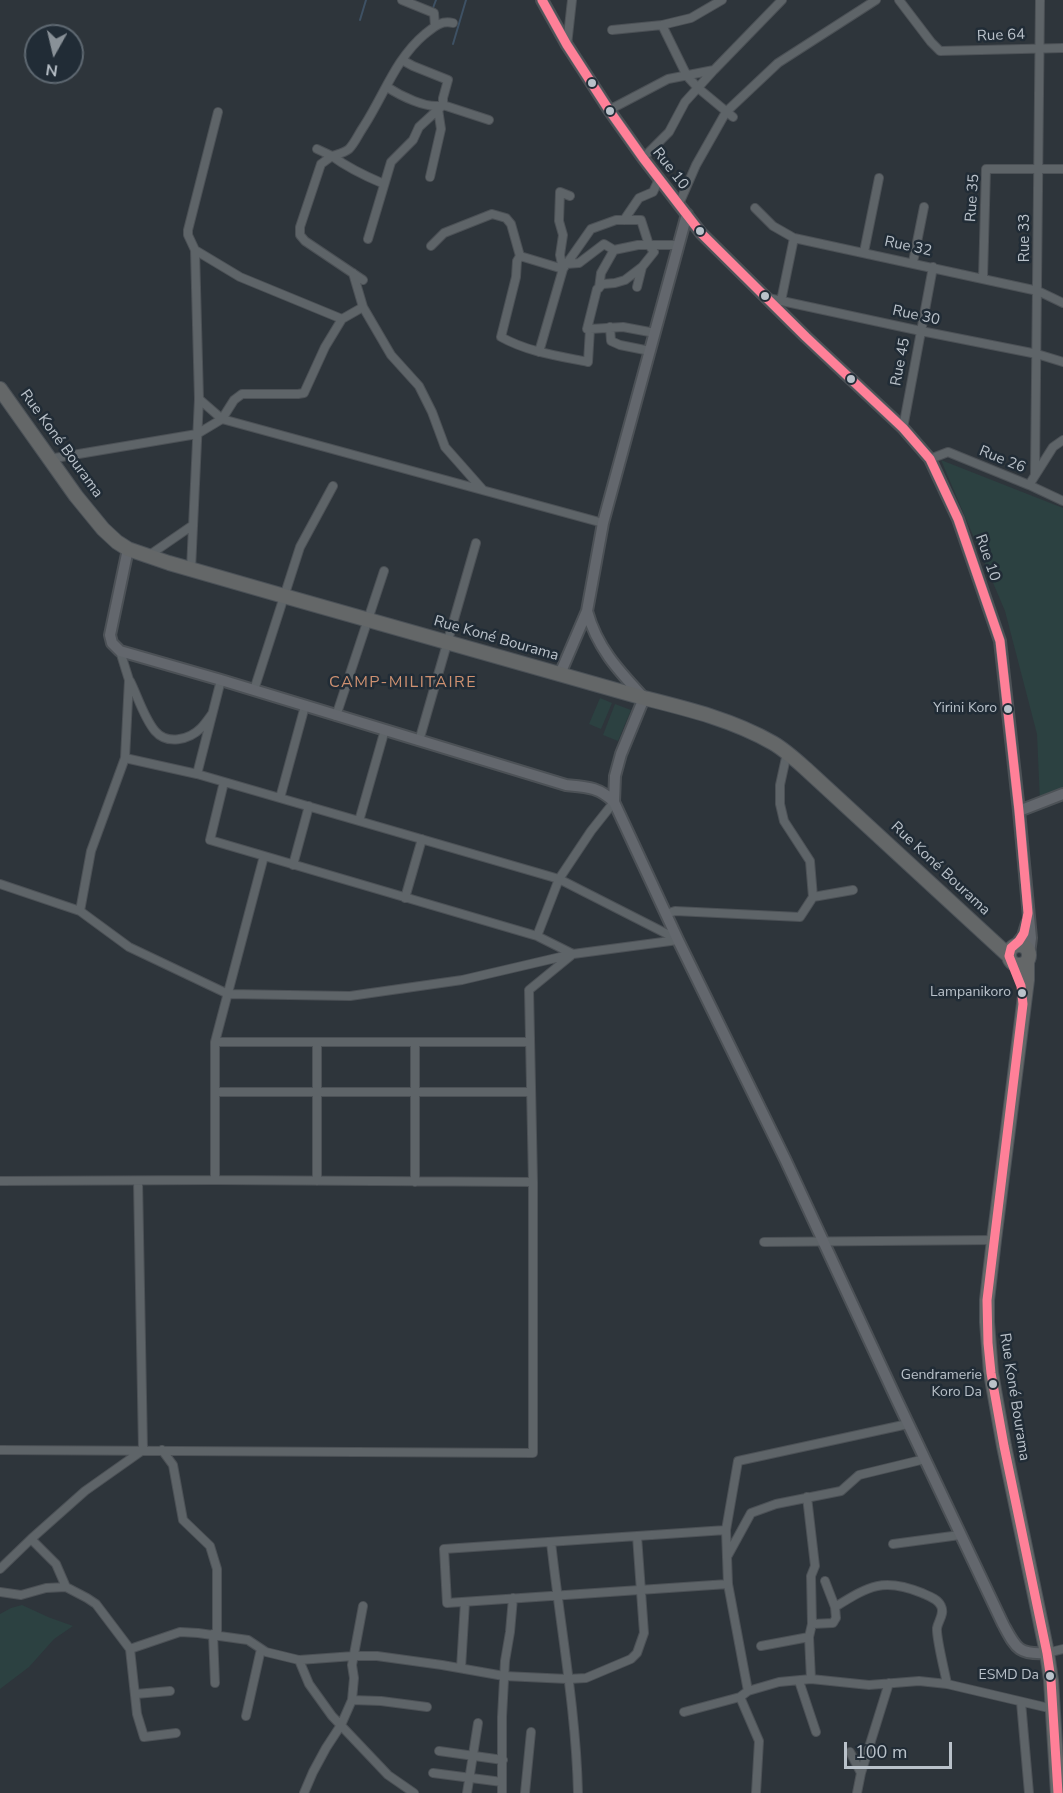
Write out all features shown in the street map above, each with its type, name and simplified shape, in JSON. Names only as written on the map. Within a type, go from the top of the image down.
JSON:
[{"type":"highway","name":"Rue Koné Bourama","points":[[0,389],[49,459],[103,529],[128,549],[284,596],[694,711],[729,723],[772,743],[787,753],[988,936],[1013,952],[1023,1004]]},
{"type":"highway","points":[[1013,952],[1020,965],[1029,958]]},
{"type":"highway","name":"Rue Koné Bourama","points":[[1029,958],[987,1300],[987,1322],[991,1373],[1004,1446],[1047,1653],[1058,1793]]},
{"type":"street","points":[[402,0],[434,13],[435,26]]},
{"type":"street","name":"Rue 10","points":[[542,0],[567,45],[609,110],[701,233],[764,297],[903,428],[930,459],[958,519],[1000,642],[1019,811],[1030,938],[1029,958]]},
{"type":"street","points":[[567,45],[572,0]]},
{"type":"street","points":[[612,30],[662,25],[691,18],[722,0]]},
{"type":"street","points":[[643,158],[669,132],[685,102],[782,0]]},
{"type":"street","points":[[679,204],[696,165],[726,112],[778,63],[876,0]]},
{"type":"street","name":"Rue 64","points":[[899,0],[940,51],[1063,48]]},
{"type":"street","name":"Rue 33","points":[[1035,475],[1040,0]]},
{"type":"street","points":[[363,280],[305,241],[300,235],[300,227],[321,164],[351,147],[412,45],[435,26],[446,21],[453,23]]},
{"type":"street","points":[[662,25],[687,76],[733,117]]},
{"type":"street","points":[[402,60],[448,80],[440,107],[441,129],[430,177]]},
{"type":"street","points":[[609,110],[668,79],[714,70]]},
{"type":"street","points":[[387,87],[399,95],[435,107],[489,120]]},
{"type":"street","points":[[368,239],[391,162],[408,145],[419,127],[440,107]]},
{"type":"street","points":[[191,569],[199,399],[195,250],[188,236],[188,230],[218,112]]},
{"type":"street","points":[[317,149],[332,156],[343,165],[384,184]]},
{"type":"street","name":"Rue 35","points":[[983,278],[986,169],[1038,169]]},
{"type":"street","points":[[1038,169],[1063,169]]},
{"type":"street","points":[[864,252],[879,178]]},
{"type":"street","points":[[624,220],[639,198],[652,192],[659,179]]},
{"type":"street","points":[[564,266],[560,255],[563,235],[559,221],[561,192],[570,196]]},
{"type":"street","points":[[913,262],[924,207]]},
{"type":"street","name":"Rue 32","points":[[755,208],[773,226],[794,237],[1038,291],[1063,303]]},
{"type":"street","points":[[431,246],[444,233],[492,214],[506,218],[511,224],[520,256],[501,337],[517,346],[588,362],[590,329],[587,329],[601,273],[614,250]]},
{"type":"street","points":[[560,674],[587,611],[603,524],[687,214]]},
{"type":"street","points":[[539,352],[564,266],[591,229],[616,220],[641,220],[649,245],[654,252],[642,267],[625,280],[603,284],[599,288]]},
{"type":"street","points":[[781,301],[794,237]]},
{"type":"street","points":[[520,256],[564,266],[579,262],[604,244],[614,250],[639,244],[679,245]]},
{"type":"street","points":[[195,250],[240,277],[342,319]]},
{"type":"street","points":[[637,287],[642,267]]},
{"type":"street","name":"Rue 45","points":[[903,428],[933,267]]},
{"type":"street","points":[[353,273],[363,307],[390,355],[419,386],[446,447],[484,490]]},
{"type":"street","name":"Rue 30","points":[[764,297],[1037,354],[1063,362]]},
{"type":"street","points":[[49,459],[197,434],[222,419],[234,400],[242,394],[304,393],[342,319],[363,307]]},
{"type":"street","points":[[610,327],[611,341],[650,351]]},
{"type":"street","points":[[590,329],[623,327],[655,333]]},
{"type":"street","points":[[199,399],[222,419],[603,524]]},
{"type":"street","points":[[1029,485],[1053,447],[1063,440]]},
{"type":"street","name":"Rue 26","points":[[930,459],[948,452],[1063,501]]},
{"type":"street","points":[[254,690],[300,547],[333,486]]},
{"type":"street","points":[[148,556],[193,525]]},
{"type":"street","points":[[419,741],[476,543]]},
{"type":"street","points":[[128,549],[111,635],[112,643],[120,651],[129,680],[148,720],[157,733],[169,740],[180,740],[200,730],[213,714]]},
{"type":"street","points":[[336,716],[384,571]]},
{"type":"street","points":[[537,936],[559,879],[591,831],[614,802],[615,776],[621,754],[644,698],[617,669],[597,640],[587,611]]},
{"type":"street","points":[[579,630],[591,628]]},
{"type":"street","points":[[120,651],[566,785],[597,789],[614,802],[824,1241],[960,1535],[1014,1644],[1022,1651],[1032,1654],[1063,1649]]},
{"type":"street","points":[[80,911],[91,851],[125,758],[129,680]]},
{"type":"street","points":[[197,774],[221,680]]},
{"type":"street","points":[[280,798],[305,706]]},
{"type":"street","points":[[359,821],[384,734]]},
{"type":"street","points":[[666,914],[675,911],[800,917],[813,897],[810,861],[784,821],[780,804],[780,785],[787,753]]},
{"type":"street","points":[[125,758],[197,774],[559,879],[678,939]]},
{"type":"street","points":[[586,787],[615,776]]},
{"type":"street","points":[[224,782],[210,840],[537,936],[573,954]]},
{"type":"street","points":[[1019,811],[1063,794]]},
{"type":"street","points":[[293,865],[309,806]]},
{"type":"street","points":[[405,898],[422,839]]},
{"type":"street","points":[[215,1180],[215,1042],[264,856]]},
{"type":"street","points":[[0,884],[80,911],[129,947],[228,994],[350,996],[462,980],[573,954],[678,939]]},
{"type":"street","points":[[813,897],[853,890]]},
{"type":"street","name":"Rue 10","points":[[1013,952],[1027,928],[1028,913]]},
{"type":"street","points":[[0,1450],[533,1453],[533,1182],[529,990],[573,954]]},
{"type":"street","points":[[215,1042],[530,1042]]},
{"type":"street","points":[[317,1042],[317,1181]]},
{"type":"street","points":[[415,1182],[416,1042]]},
{"type":"street","points":[[215,1092],[531,1092]]},
{"type":"street","points":[[0,1180],[533,1182]]},
{"type":"street","points":[[138,1181],[143,1450]]},
{"type":"street","points":[[764,1242],[994,1240]]},
{"type":"street","points":[[748,1691],[728,1584],[726,1530],[738,1461],[908,1424]]},
{"type":"street","points":[[0,1569],[85,1491],[143,1450]]},
{"type":"street","points":[[162,1450],[173,1465],[183,1520],[210,1546],[217,1569],[215,1683]]},
{"type":"street","points":[[727,1558],[751,1513],[776,1504],[841,1491],[859,1475],[925,1459]]},
{"type":"street","points":[[807,1497],[815,1566],[811,1576],[812,1624],[809,1638],[812,1679]]},
{"type":"street","points":[[726,1530],[444,1549],[447,1603],[728,1584]]},
{"type":"street","points":[[893,1544],[960,1535]]},
{"type":"street","points":[[130,1649],[180,1632],[215,1634],[248,1640],[261,1649],[280,1657],[299,1660],[377,1656],[504,1676],[586,1678],[631,1659],[637,1653],[644,1633],[637,1536]]},
{"type":"street","points":[[31,1539],[56,1564],[66,1587]]},
{"type":"street","points":[[551,1542],[568,1679],[578,1793]]},
{"type":"street","points":[[812,1624],[833,1623],[836,1618],[835,1607],[825,1581]]},
{"type":"street","points":[[835,1607],[870,1588],[888,1583],[908,1587],[930,1596],[940,1603],[942,1609],[937,1629],[947,1684]]},
{"type":"street","points":[[0,1592],[21,1595],[46,1588],[66,1587],[96,1604],[130,1649],[137,1714],[144,1737],[176,1732]]},
{"type":"street","points":[[502,1793],[504,1676],[513,1598]]},
{"type":"street","points":[[461,1668],[465,1602]]},
{"type":"street","points":[[304,1793],[352,1700],[354,1678],[352,1665],[363,1606]]},
{"type":"street","points":[[761,1646],[809,1638]]},
{"type":"street","points":[[246,1716],[261,1649]]},
{"type":"street","points":[[299,1660],[309,1684],[341,1725],[388,1775],[414,1793]]},
{"type":"street","points":[[684,1712],[740,1698],[748,1691],[779,1682],[812,1679],[869,1685],[919,1681],[947,1684],[1053,1709]]},
{"type":"street","points":[[799,1681],[816,1732]]},
{"type":"street","points":[[857,1793],[889,1683]]},
{"type":"street","points":[[136,1694],[170,1691]]},
{"type":"street","points":[[740,1698],[759,1741],[756,1793]]},
{"type":"street","points":[[352,1700],[427,1707]]},
{"type":"street","points":[[1021,1702],[1029,1793]]},
{"type":"street","points":[[467,1793],[478,1723]]},
{"type":"street","points":[[525,1793],[531,1732]]},
{"type":"street","points":[[439,1751],[502,1760]]},
{"type":"street","points":[[850,1752],[861,1773]]},
{"type":"street","points":[[433,1773],[502,1782]]},
{"type":"green space","points":[[941,460],[1063,508],[1063,792],[1040,802],[1037,734],[1005,611]]},
{"type":"green space","points":[[600,698],[612,703],[601,729],[589,724]]},
{"type":"green space","points":[[615,704],[631,710],[618,741],[603,735]]},
{"type":"green space","points":[[22,1605],[73,1626],[54,1639],[29,1667],[0,1689],[0,1614]]},
{"type":"waterway","points":[[360,20],[366,0]]},
{"type":"waterway","points":[[433,8],[436,0]]},
{"type":"waterway","points":[[453,44],[466,0]]},
{"type":"transit line","points":[[542,0],[567,45],[609,110],[701,233],[806,337],[903,428],[930,459],[958,519],[1000,641],[1028,913],[1024,933],[1011,948],[1009,956],[1021,986],[1023,1004],[987,1300],[988,1343],[1004,1446],[1047,1653],[1051,1680],[1058,1793]]},
{"type":"place","name":"Yirini Koro","points":[[1008,709]]},
{"type":"place","name":"Lampanikoro","points":[[1022,993]]},
{"type":"place","name":"Gendramerie Koro Da","points":[[993,1384]]},
{"type":"place","name":"ESMD Da","points":[[1050,1676]]},
{"type":"district","name":"CAMP-MILITAIRE","points":[[403,683]]}]
